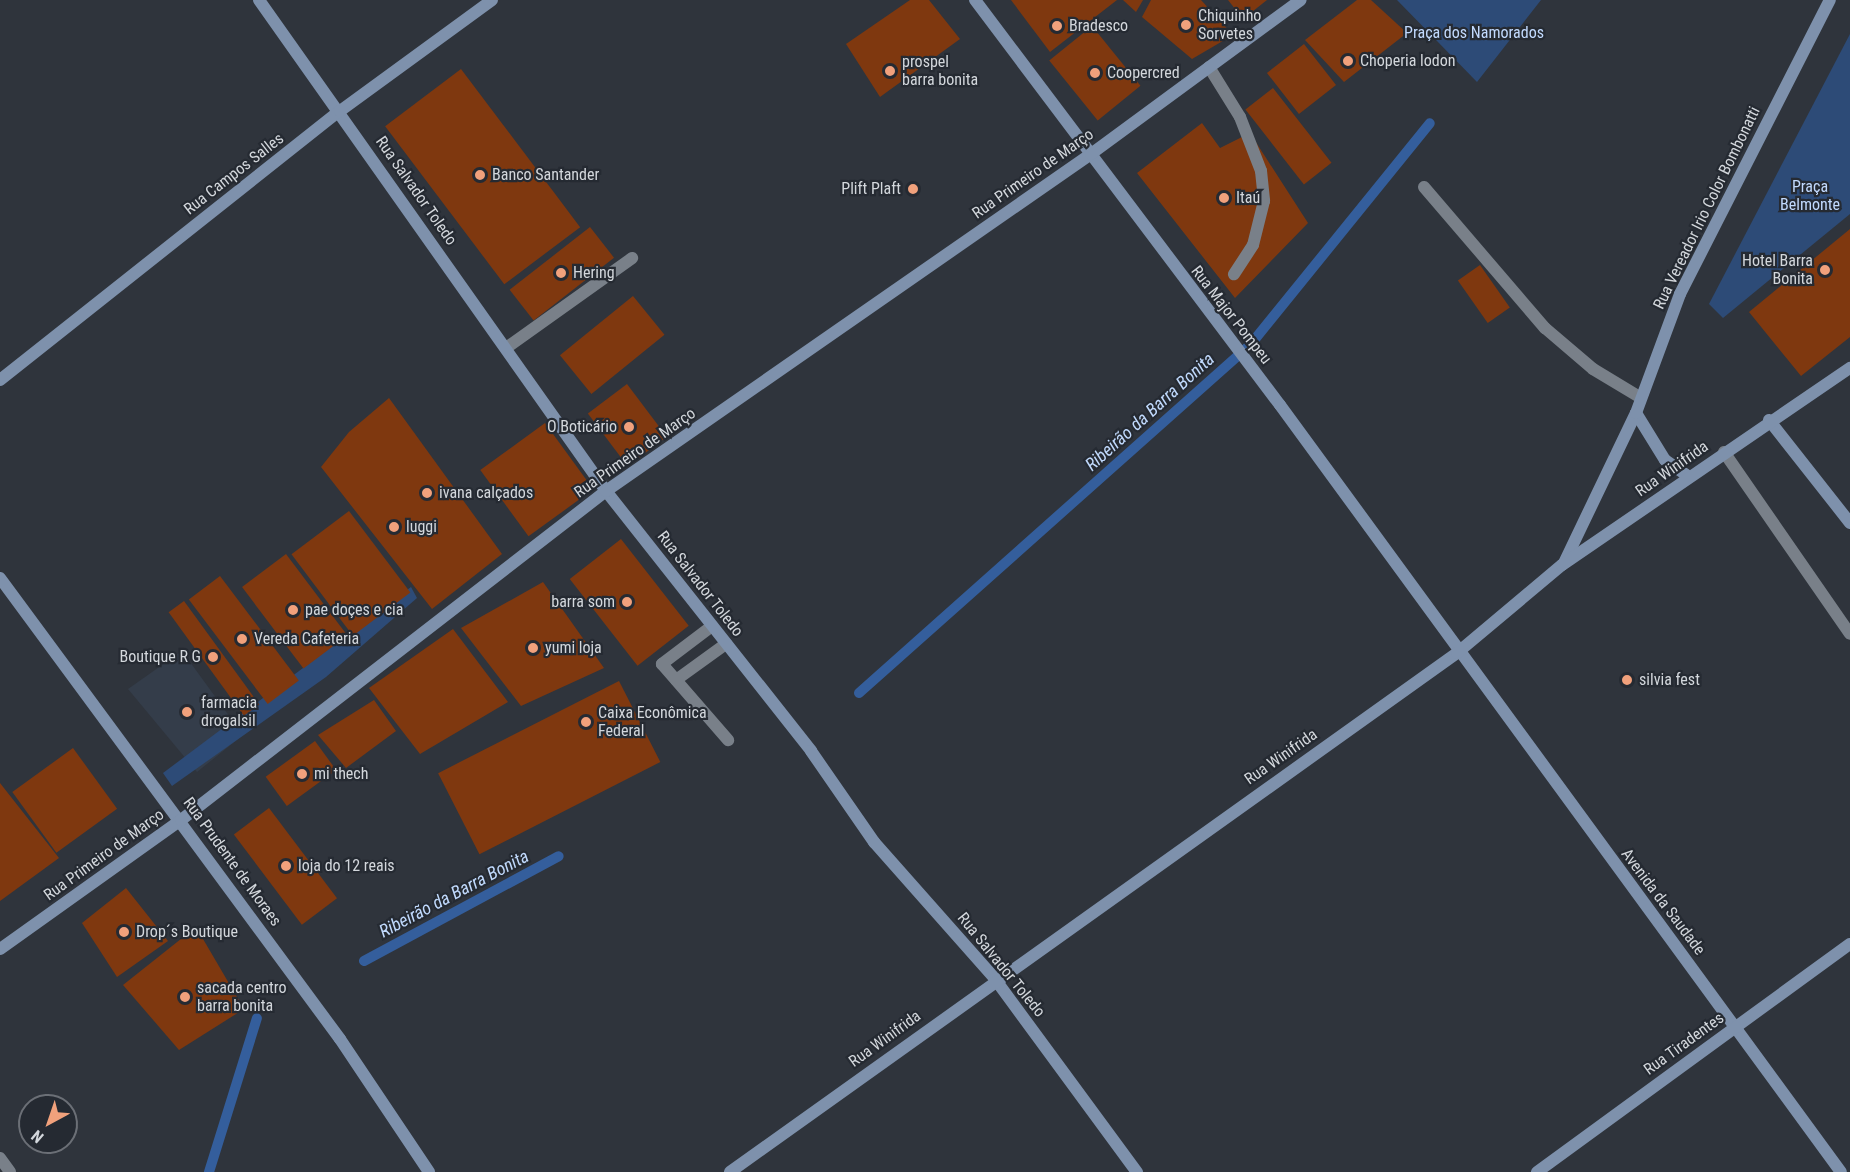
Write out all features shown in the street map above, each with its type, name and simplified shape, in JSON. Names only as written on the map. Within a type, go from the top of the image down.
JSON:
[{"type":"street","name":"Rua Salvador Toledo","points":[[259,0],[340,111],[606,491],[811,751],[874,842],[995,979],[1137,1172]]},
{"type":"street","name":"Rua Campos Salles","points":[[0,380],[340,111],[492,0]]},
{"type":"street","name":"Rua Major Pompeu","points":[[975,0],[1209,315],[1280,405],[1457,653]]},
{"type":"street","name":"Rua Primeiro de Março","points":[[0,949],[181,820],[606,491],[1091,154],[1301,0]]},
{"type":"street","name":"Rua Vereador Irio Color Bombonatti","points":[[1562,565],[1636,413],[1680,294],[1830,0]]},
{"type":"street","points":[[1209,67],[1240,117],[1262,181],[1264,201],[1253,245],[1234,274]]},
{"type":"street","points":[[1424,187],[1545,328],[1593,369],[1641,398]]},
{"type":"street","points":[[506,348],[632,258]]},
{"type":"street","name":"Rua Winifrida","points":[[730,1172],[995,979],[1457,653],[1562,565],[1769,420],[1850,368]]},
{"type":"street","points":[[1636,413],[1665,460],[1689,477]]},
{"type":"street","points":[[1769,420],[1850,524]]},
{"type":"street","points":[[1724,452],[1850,634]]},
{"type":"street","name":"Rua Prudente de Moraes","points":[[0,578],[269,941],[429,1172]]},
{"type":"street","points":[[712,626],[662,664],[728,740]]},
{"type":"street","points":[[676,680],[726,644]]},
{"type":"street","name":"Avenida da Saudade","points":[[1457,653],[1841,1172]]},
{"type":"street","name":"Rua Tiradentes","points":[[1537,1172],[1850,944]]},
{"type":"street","points":[[0,1158],[10,1172]]},
{"type":"shaded area","name":"farmacia drogalsil","points":[[182,651],[243,735],[197,772],[128,689]]},
{"type":"green space","name":"Praça dos Namorados","points":[[1397,0],[1541,0],[1477,82]]},
{"type":"green space","name":"Praça Belmonte","points":[[1850,34],[1850,214],[1723,318],[1709,304]]},
{"type":"green space","points":[[411,587],[417,598],[326,677],[172,786],[163,773]]},
{"type":"building","name":"prospel barra bonita","points":[[910,0],[929,0],[960,39],[880,97],[846,44]]},
{"type":"building","name":"Bradesco","points":[[1011,0],[1117,0],[1050,52]]},
{"type":"building","name":"Bradesco","points":[[1123,0],[1143,0],[1136,12]]},
{"type":"building","name":"Chiquinho Sorvetes","points":[[1151,0],[1201,0],[1233,35],[1192,59],[1142,17]]},
{"type":"building","points":[[1228,0],[1267,0],[1243,19]]},
{"type":"building","name":"Choperia lodon","points":[[1357,0],[1371,0],[1407,33],[1344,82],[1305,40]]},
{"type":"building","name":"Coopercred","points":[[1092,26],[1140,86],[1098,120],[1049,61]]},
{"type":"building","points":[[1304,44],[1336,85],[1299,114],[1267,73]]},
{"type":"building","name":"Banco Santander","points":[[461,69],[580,227],[504,284],[385,126]]},
{"type":"building","points":[[1273,88],[1331,163],[1304,184],[1245,110]]},
{"type":"building","name":"Itaú","points":[[1202,123],[1220,148],[1250,133],[1308,223],[1235,298],[1137,173]]},
{"type":"building","name":"Hering","points":[[590,227],[614,258],[534,321],[510,290]]},
{"type":"building","name":"Hotel Barra Bonita","points":[[1850,229],[1850,337],[1801,376],[1749,312]]},
{"type":"building","points":[[1480,265],[1510,308],[1488,323],[1458,280]]},
{"type":"building","points":[[633,296],[664,335],[591,394],[560,355]]},
{"type":"building","name":"O Boticário","points":[[627,384],[667,437],[628,466],[588,413]]},
{"type":"building","points":[[389,398],[502,554],[432,609],[321,467],[349,432]]},
{"type":"building","points":[[545,423],[593,489],[528,536],[480,470]]},
{"type":"building","points":[[349,511],[410,592],[353,636],[291,554]]},
{"type":"building","name":"barra som","points":[[621,539],[689,626],[638,666],[570,579]]},
{"type":"building","name":"pae doçes e cia","points":[[286,554],[347,635],[303,669],[242,587]]},
{"type":"building","name":"Vereda Cafeteria","points":[[220,576],[299,681],[268,704],[189,599]]},
{"type":"building","name":"yumi loja","points":[[543,582],[604,668],[521,706],[461,628]]},
{"type":"building","name":"Boutique R G","points":[[184,601],[259,705],[244,716],[169,612]]},
{"type":"building","points":[[453,629],[508,702],[420,754],[369,688]]},
{"type":"building","name":"Caixa Econômica Federal","points":[[619,681],[660,762],[479,854],[438,773]]},
{"type":"building","points":[[374,700],[396,731],[346,768],[318,735]]},
{"type":"building","name":"mi thech","points":[[315,741],[336,770],[287,806],[266,777]]},
{"type":"building","points":[[73,748],[117,809],[56,853],[12,792]]},
{"type":"building","points":[[0,783],[59,858],[0,901]]},
{"type":"building","name":"loja do 12 reais","points":[[269,808],[337,898],[302,925],[234,834]]},
{"type":"building","name":"Drop´s Boutique","points":[[126,888],[168,941],[117,977],[82,923]]},
{"type":"building","name":"sacada centro barra bonita","points":[[196,927],[244,1009],[179,1050],[123,985]]},
{"type":"waterway","name":"Ribeirão da Barra Bonita","points":[[859,693],[1251,344],[1430,123]]},
{"type":"waterway","name":"Ribeirão da Barra Bonita","points":[[364,961],[559,856]]},
{"type":"waterway","name":"Ribeirão da Barra Bonita","points":[[209,1172],[257,1018]]},
{"type":"place","name":"Chiquinho Sorvetes","points":[[1186,25]]},
{"type":"place","name":"Bradesco","points":[[1057,26]]},
{"type":"place","name":"Choperia lodon","points":[[1348,61]]},
{"type":"place","name":"prospel barra bonita","points":[[890,71]]},
{"type":"place","name":"Coopercred","points":[[1095,73]]},
{"type":"place","name":"Banco Santander","points":[[480,175]]},
{"type":"place","name":"Plift Plaft","points":[[913,189]]},
{"type":"place","name":"Itaú","points":[[1224,198]]},
{"type":"place","name":"Hotel Barra Bonita","points":[[1825,270]]},
{"type":"place","name":"Hering","points":[[561,273]]},
{"type":"place","name":"O Boticário","points":[[629,427]]},
{"type":"place","name":"ivana calçados","points":[[427,493]]},
{"type":"place","name":"luggi","points":[[394,527]]},
{"type":"place","name":"barra som","points":[[627,602]]},
{"type":"place","name":"pae doçes e cia","points":[[293,610]]},
{"type":"place","name":"Vereda Cafeteria","points":[[242,639]]},
{"type":"place","name":"yumi loja","points":[[533,648]]},
{"type":"place","name":"Boutique R G","points":[[213,657]]},
{"type":"place","name":"silvia fest","points":[[1627,680]]},
{"type":"place","name":"farmacia drogalsil","points":[[187,712]]},
{"type":"place","name":"Caixa Econômica Federal","points":[[586,722]]},
{"type":"place","name":"mi thech","points":[[302,774]]},
{"type":"place","name":"loja do 12 reais","points":[[286,866]]},
{"type":"place","name":"Drop´s Boutique","points":[[124,932]]},
{"type":"place","name":"sacada centro barra bonita","points":[[185,997]]}]
